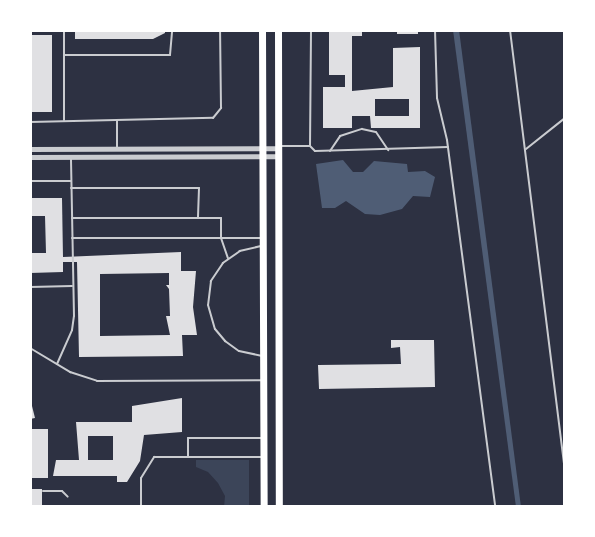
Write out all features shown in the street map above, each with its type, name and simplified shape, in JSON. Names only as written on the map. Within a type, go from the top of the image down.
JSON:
[{"type":"main road","points":[[262,30],[264,507]]},
{"type":"main road","points":[[278,30],[279,507]]},
{"type":"street","points":[[30,149],[263,152]]},
{"type":"street","points":[[30,158],[278,150]]},
{"type":"lane","points":[[64,30],[64,121]]},
{"type":"lane","points":[[64,55],[170,54],[172,30]]},
{"type":"lane","points":[[30,122],[213,118],[220,108],[220,30]]},
{"type":"lane","points":[[310,30],[310,146],[315,151],[448,147]]},
{"type":"lane","points":[[435,30],[437,98],[448,147],[495,507]]},
{"type":"lane","points":[[510,30],[565,470]]},
{"type":"lane","points":[[526,149],[565,118]]},
{"type":"lane","points":[[117,121],[117,149]]},
{"type":"lane","points":[[330,151],[347,132],[362,129],[376,132],[388,150]]},
{"type":"lane","points":[[278,150],[310,146]]},
{"type":"lane","points":[[57,364],[72,330],[71,157]]},
{"type":"lane","points":[[30,181],[71,181]]},
{"type":"lane","points":[[71,188],[199,188],[198,218]]},
{"type":"lane","points":[[72,218],[220,218],[220,238],[228,258]]},
{"type":"lane","points":[[72,238],[220,238],[263,243]]},
{"type":"lane","points":[[263,243],[228,258],[209,289],[212,321],[232,346],[264,356]]},
{"type":"lane","points":[[30,287],[73,286]]},
{"type":"lane","points":[[30,348],[57,364],[97,381],[263,380]]},
{"type":"lane","points":[[188,457],[188,438],[263,438]]},
{"type":"lane","points":[[141,507],[141,478],[154,457],[263,457]]},
{"type":"lane","points":[[43,491],[62,491],[68,497]]},
{"type":"shaded area","points":[[453,30],[459,30],[521,507],[516,507]]},
{"type":"shaded area","points":[[343,160],[353,172],[363,172],[374,161],[407,164],[408,172],[425,171],[435,177],[430,197],[413,196],[402,209],[380,215],[365,214],[346,201],[335,208],[322,208],[316,164]]},
{"type":"shaded area","points":[[196,460],[249,460],[249,507],[224,507],[225,496],[218,483],[208,472],[196,467]]},
{"type":"building","points":[[75,30],[165,30],[165,33],[153,39],[75,39]]},
{"type":"building","points":[[329,30],[362,30],[362,36],[352,36],[352,91],[393,87],[393,48],[420,47],[420,128],[371,128],[370,116],[352,116],[352,128],[323,128],[323,87],[345,87],[345,75],[329,75]],"holes":[[[375,99],[409,99],[409,116],[375,116]]]},
{"type":"building","points":[[397,30],[418,30],[418,34],[397,34]]},
{"type":"building","points":[[30,35],[52,35],[52,112],[30,112]]},
{"type":"building","points":[[30,198],[62,198],[63,257],[181,252],[181,271],[196,271],[193,307],[197,335],[182,335],[183,356],[79,357],[77,262],[63,262],[63,272],[30,273],[30,253],[46,253],[45,216],[30,216]],"holes":[[[169,273],[169,285],[166,285],[169,289],[170,316],[166,316],[170,335],[100,336],[100,274]]]},
{"type":"building","points":[[391,340],[434,340],[435,387],[319,389],[318,365],[401,364],[400,347],[391,348]]},
{"type":"building","points":[[30,398],[35,418],[30,419]]},
{"type":"building","points":[[182,398],[182,432],[144,435],[140,461],[127,482],[117,482],[117,476],[53,476],[56,460],[79,460],[76,422],[132,422],[132,406]],"holes":[[[88,436],[113,436],[113,460],[88,460]]]},
{"type":"building","points":[[30,429],[48,429],[48,478],[30,478]]},
{"type":"building","points":[[30,489],[42,489],[42,507],[30,507]]}]
